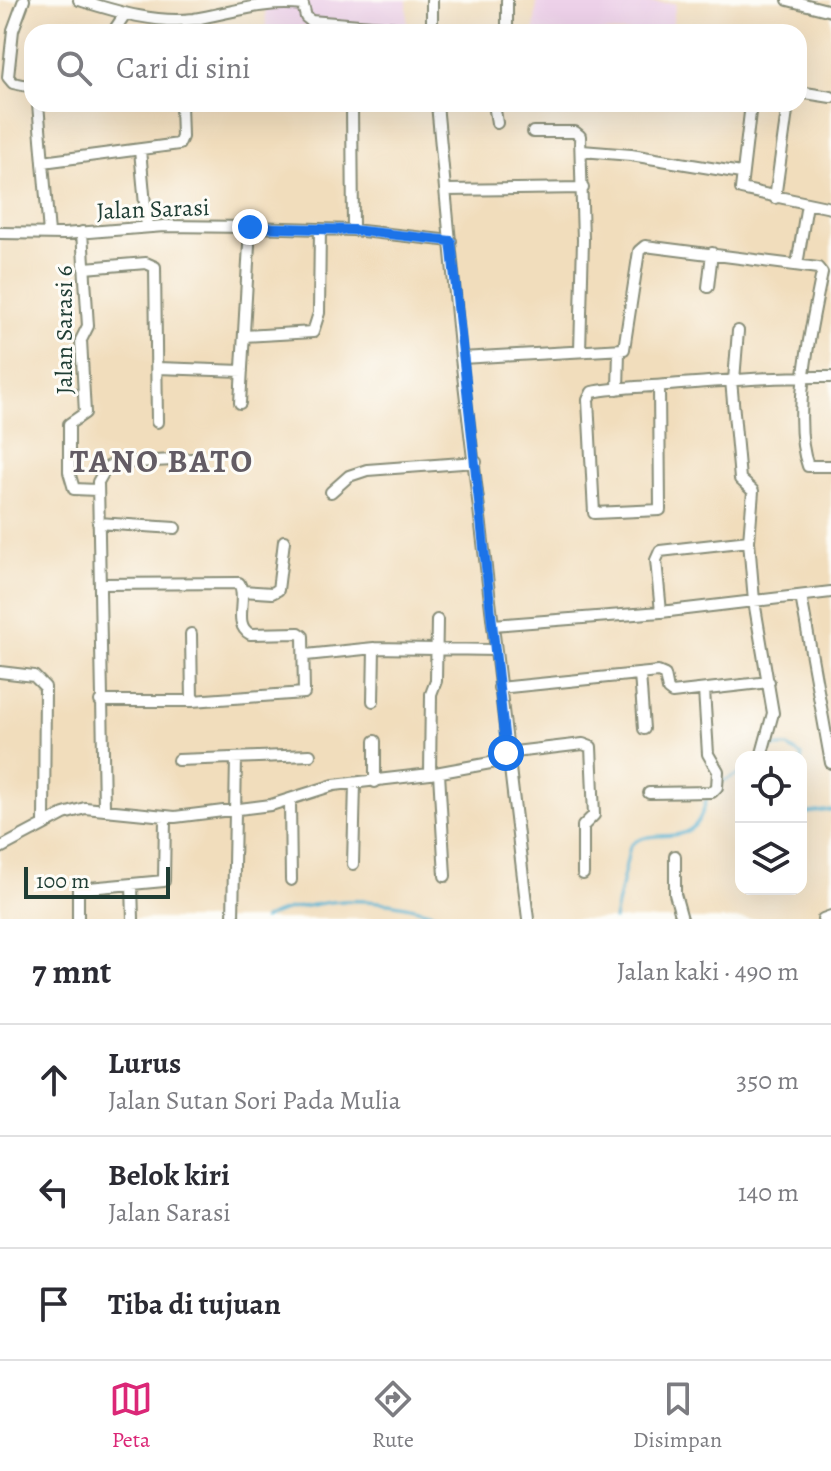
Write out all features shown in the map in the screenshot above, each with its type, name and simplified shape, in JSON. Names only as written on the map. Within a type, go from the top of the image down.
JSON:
[{"type":"street","points":[[24,0],[5,48],[9,80],[24,85]]},
{"type":"street","points":[[79,0],[125,14],[186,19],[260,3],[286,2],[303,5],[309,21],[343,24]]},
{"type":"street","points":[[432,0],[432,24]]},
{"type":"street","points":[[507,0],[507,24]]},
{"type":"street","points":[[788,0],[831,11]]},
{"type":"street","points":[[118,24],[125,14]]},
{"type":"street","points":[[807,93],[831,97]]},
{"type":"street","points":[[39,112],[49,233]]},
{"type":"street","points":[[43,162],[180,143],[181,112]]},
{"type":"street","points":[[352,112],[353,230]]},
{"type":"street","points":[[438,112],[461,358],[476,462],[506,756],[528,919]]},
{"type":"street","points":[[495,112],[497,123]]},
{"type":"street","points":[[750,112],[741,173],[742,190],[831,208]]},
{"type":"street","points":[[775,198],[787,112]]},
{"type":"street","points":[[533,132],[577,132],[582,151],[580,351]]},
{"type":"street","points":[[140,150],[147,227]]},
{"type":"street","points":[[582,151],[643,156],[741,173]]},
{"type":"street","points":[[446,190],[583,188]]},
{"type":"street","points":[[797,265],[807,204]]},
{"type":"street","name":"Jalan Sarasi","points":[[0,233],[147,227],[250,227],[353,230],[451,241]]},
{"type":"street","points":[[240,403],[250,227]]},
{"type":"street","points":[[244,336],[313,332],[319,313],[320,229]]},
{"type":"street","name":"Jalan Sarasi 6","points":[[82,232],[88,326],[81,340],[85,413],[69,424],[69,472],[74,489],[97,490]]},
{"type":"street","points":[[461,358],[619,351],[626,345],[641,248],[712,253],[818,268],[822,273],[803,376],[806,462],[812,468],[831,466]]},
{"type":"street","points":[[708,287],[712,253]]},
{"type":"street","points":[[85,268],[154,265],[157,422]]},
{"type":"street","points":[[738,331],[733,380],[740,479],[753,491],[749,541],[754,601],[773,717],[763,751]]},
{"type":"street","points":[[618,389],[619,351]]},
{"type":"street","points":[[158,368],[242,371]]},
{"type":"street","points":[[659,386],[660,510],[596,513],[591,509],[588,396],[597,391],[733,380],[831,377]]},
{"type":"street","points":[[104,807],[97,490],[103,471],[116,463],[192,459]]},
{"type":"street","points":[[331,492],[349,476],[367,470],[476,462]]},
{"type":"street","points":[[98,523],[175,528]]},
{"type":"street","points":[[242,591],[272,593],[278,590],[284,541]]},
{"type":"street","points":[[661,612],[658,552],[749,541]]},
{"type":"street","points":[[100,701],[192,701],[305,693],[306,655],[303,636],[299,633],[245,631],[241,625],[242,591],[239,583],[101,584]]},
{"type":"street","points":[[493,625],[661,612],[831,592]]},
{"type":"street","points":[[801,596],[831,763]]},
{"type":"street","points":[[437,620],[436,681],[431,694],[434,774],[445,876]]},
{"type":"street","points":[[191,634],[192,701]]},
{"type":"street","points":[[306,655],[374,648],[496,650]]},
{"type":"street","points":[[373,701],[374,648]]},
{"type":"street","points":[[0,672],[34,676],[45,684],[44,824]]},
{"type":"street","points":[[499,688],[663,673],[672,693],[769,682]]},
{"type":"street","points":[[640,674],[644,729]]},
{"type":"street","points":[[649,793],[707,792],[716,789],[719,781],[717,768],[708,754],[704,690]]},
{"type":"street","points":[[375,741],[375,782]]},
{"type":"street","points":[[0,848],[74,811],[104,807],[165,818],[237,810],[290,801],[326,787],[434,774],[506,756],[583,744],[591,747],[594,815],[583,826],[583,874]]},
{"type":"street","points":[[178,760],[310,755]]},
{"type":"street","points":[[233,918],[236,759]]},
{"type":"street","points":[[353,864],[355,783]]},
{"type":"street","points":[[290,801],[291,880]]},
{"type":"street","points":[[78,919],[78,889],[164,880],[165,818]]},
{"type":"street","points":[[675,856],[675,894],[682,919]]},
{"type":"street","points":[[132,885],[133,919]]},
{"type":"street","points":[[823,919],[831,916]]},
{"type":"shaded area","points":[[265,0],[407,0],[407,24],[266,24]]},
{"type":"shaded area","points":[[537,0],[676,3],[672,24],[535,24]]},
{"type":"waterway","points":[[769,751],[772,747],[788,747],[794,751]]},
{"type":"waterway","points":[[719,783],[735,776]]},
{"type":"waterway","points":[[614,919],[630,846],[637,840],[681,834],[689,830],[700,817],[708,794]]},
{"type":"waterway","points":[[807,813],[831,810]]},
{"type":"waterway","points":[[264,919],[296,908],[343,901],[397,904],[450,919]]},
{"type":"district","name":"TANO BATO","points":[[162,461]]},
{"type":"route","points":[[250,227],[353,230],[451,241],[461,358],[476,462],[506,753]]}]
